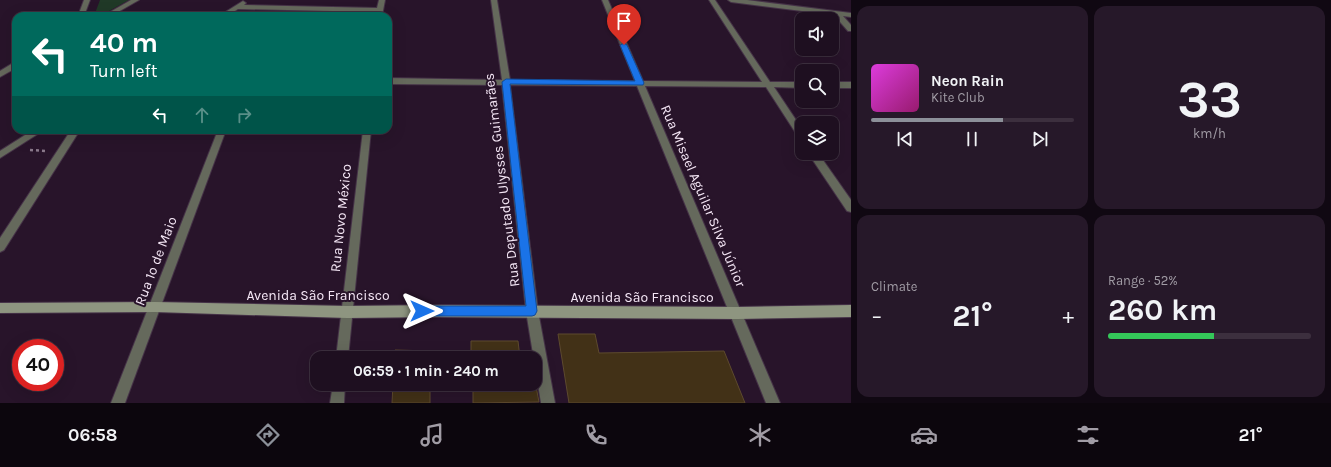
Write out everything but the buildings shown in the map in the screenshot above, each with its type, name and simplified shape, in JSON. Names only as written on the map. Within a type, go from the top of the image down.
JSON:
[{"type":"street","points":[[82,12],[87,0]]},
{"type":"street","points":[[114,12],[136,0]]},
{"type":"street","points":[[229,12],[247,0]]},
{"type":"street","points":[[379,12],[382,0]]},
{"type":"street","name":"Rua Deputado Ulysses Guimarães","points":[[494,0],[506,82],[532,311],[548,403]]},
{"type":"street","name":"Rua Misael Aguilar Silva Júnior","points":[[605,0],[737,313],[773,403]]},
{"type":"street","points":[[712,0],[795,125]]},
{"type":"street","points":[[731,0],[828,12]]},
{"type":"street","points":[[237,7],[355,12]]},
{"type":"street","points":[[839,13],[851,15]]},
{"type":"street","points":[[839,16],[851,29]]},
{"type":"street","points":[[0,74],[12,67]]},
{"type":"street","points":[[392,81],[795,85]]},
{"type":"street","points":[[839,85],[851,86]]},
{"type":"street","points":[[4,152],[33,134]]},
{"type":"street","points":[[0,247],[74,134]]},
{"type":"street","name":"Rua 1º de Maio","points":[[118,403],[220,134]]},
{"type":"street","name":"Rua Novo México","points":[[343,351],[367,134]]},
{"type":"street","points":[[818,160],[851,208]]},
{"type":"street","name":"Avenida São Francisco","points":[[0,308],[154,307],[347,312],[532,311],[737,313],[851,311]]},
{"type":"street","points":[[337,403],[338,391]]},
{"type":"path","points":[[4,152],[63,151]]},
{"type":"green space","points":[[100,0],[129,0],[107,12],[96,12]]},
{"type":"route","points":[[422,311],[532,311],[506,82],[640,83],[624,45]]}]
